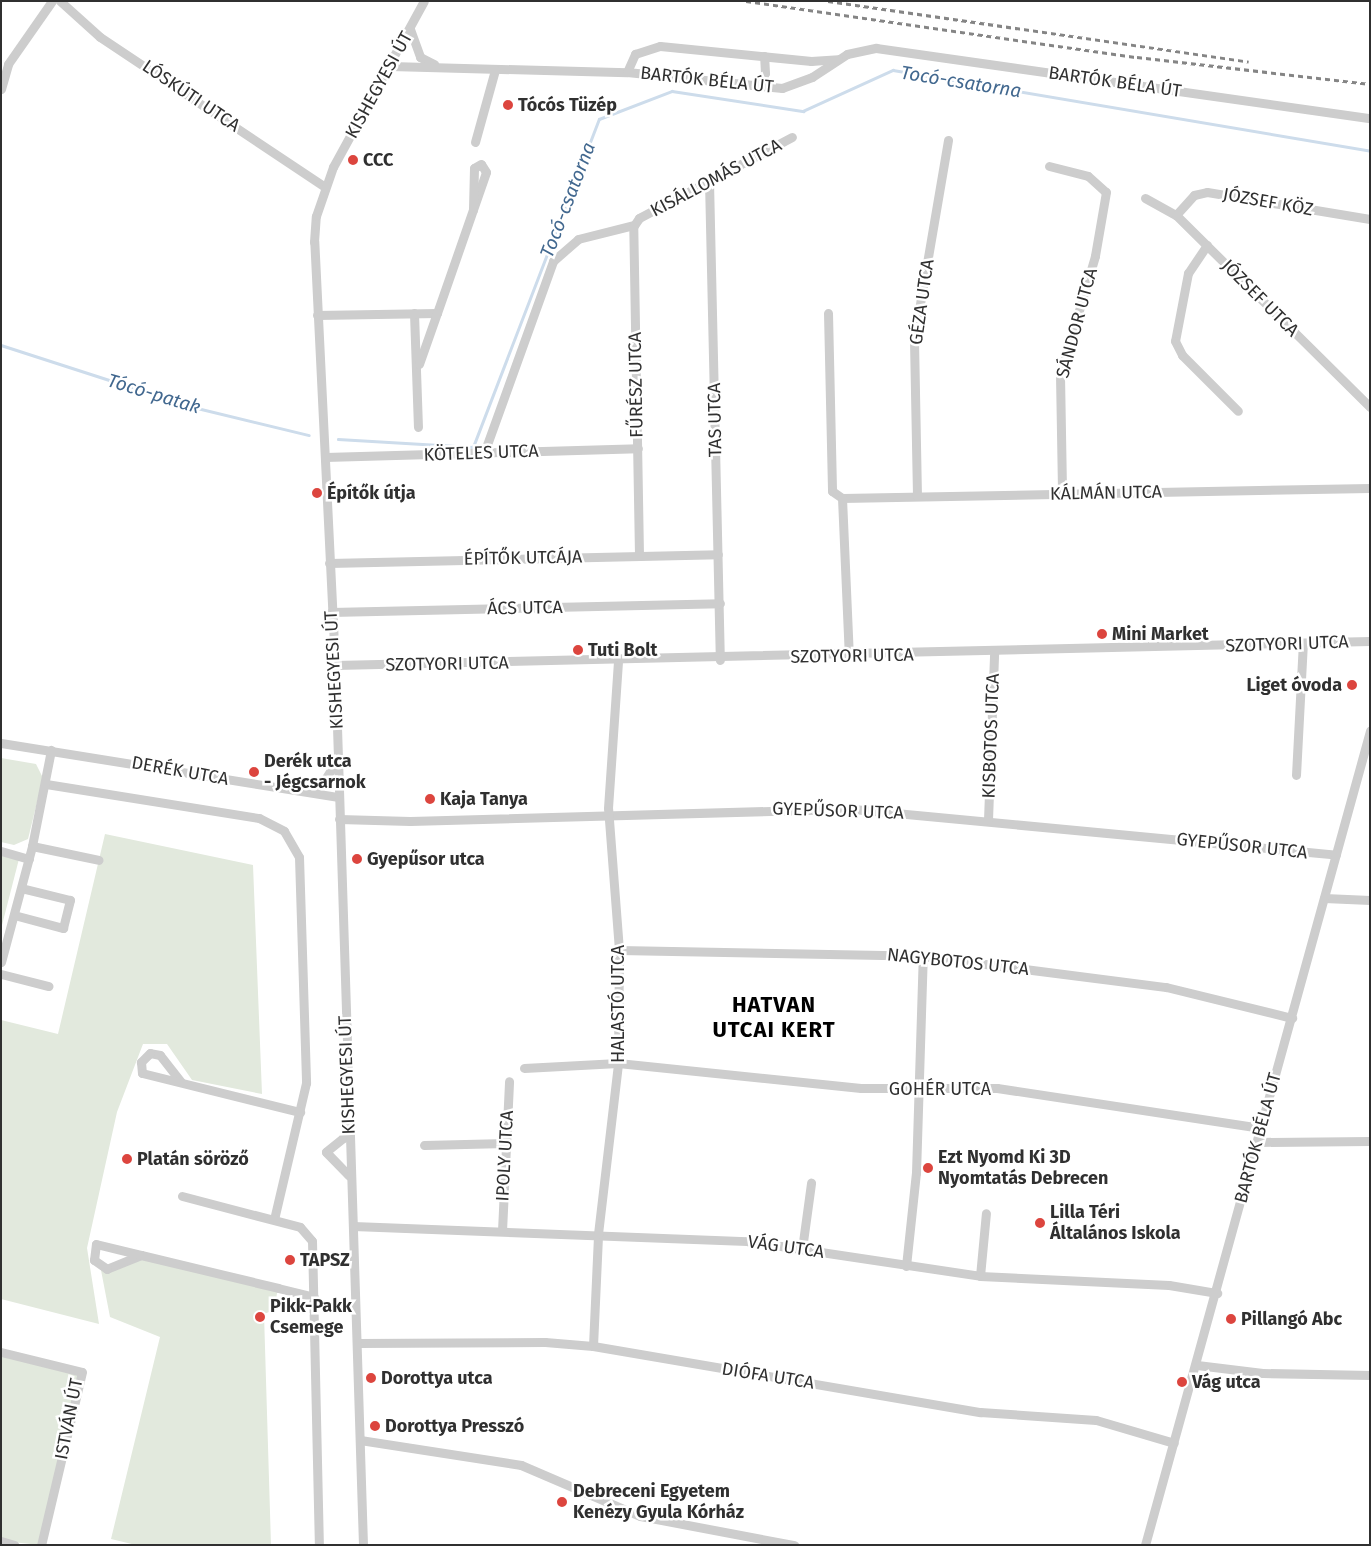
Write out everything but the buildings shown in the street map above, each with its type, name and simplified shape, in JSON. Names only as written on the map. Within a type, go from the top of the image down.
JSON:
[{"type":"street","points":[[1,89],[5,63],[52,1]]},
{"type":"street","name":"LÓSKÚTI UTCA","points":[[60,1],[100,36],[325,187]]},
{"type":"street","name":"KISHEGYESI ÚT","points":[[363,1545],[358,1343],[348,1125],[335,665],[316,315],[314,242],[325,187],[424,1]]},
{"type":"street","points":[[410,29],[420,57],[436,66]]},
{"type":"street","points":[[627,72],[635,54],[660,46],[764,56],[838,59]]},
{"type":"street","name":"BARTÓK BÉLA ÚT","points":[[390,66],[627,72],[759,87],[797,84],[838,59],[861,49],[876,48],[1370,118]]},
{"type":"street","points":[[759,87],[766,73],[764,56]]},
{"type":"street","points":[[475,142],[495,70]]},
{"type":"street","name":"KISÁLLOMÁS UTCA","points":[[484,453],[553,261],[578,239],[636,221],[792,137]]},
{"type":"street","name":"GÉZA UTCA","points":[[917,496],[914,339],[948,140]]},
{"type":"street","name":"SÁNDOR UTCA","points":[[1049,166],[1088,176],[1103,185],[1103,213],[1060,375],[1062,494]]},
{"type":"street","name":"TAS UTCA","points":[[709,180],[720,660]]},
{"type":"street","name":"JÓZSEF KÖZ","points":[[1176,215],[1194,195],[1207,192],[1370,219]]},
{"type":"street","name":"JÓZSEF UTCA","points":[[1145,198],[1176,215],[1370,407]]},
{"type":"street","points":[[418,369],[473,210]]},
{"type":"street","name":"FŰRÉSZ UTCA","points":[[636,221],[639,555]]},
{"type":"street","points":[[1207,245],[1188,273],[1175,342],[1182,356],[1238,411]]},
{"type":"street","points":[[414,313],[418,369],[418,427]]},
{"type":"street","points":[[316,315],[437,313]]},
{"type":"street","points":[[828,313],[832,491],[842,498],[849,656]]},
{"type":"street","points":[[416,336],[428,339]]},
{"type":"street","name":"KÖTELES UTCA","points":[[325,457],[638,448]]},
{"type":"street","name":"KÁLMÁN UTCA","points":[[842,498],[1370,488]]},
{"type":"street","name":"ÉPÍTŐK UTCÁJA","points":[[329,562],[718,554]]},
{"type":"street","name":"ÁCS UTCA","points":[[332,612],[720,603]]},
{"type":"street","name":"SZOTYORI UTCA","points":[[335,665],[720,660],[1370,642]]},
{"type":"street","points":[[1296,775],[1303,643]]},
{"type":"street","name":"KISBOTOS UTCA","points":[[988,820],[994,653]]},
{"type":"street","name":"HALASTÓ UTCA","points":[[594,1346],[598,1234],[618,1063],[619,950],[610,816],[618,662]]},
{"type":"street","name":"BARTÓK BÉLA ÚT","points":[[1146,1545],[1217,1293],[1370,732]]},
{"type":"street","name":"DERÉK UTCA","points":[[1,743],[339,797]]},
{"type":"street","points":[[1,962],[29,859],[46,784],[51,750]]},
{"type":"street","points":[[302,792],[324,781],[338,759]]},
{"type":"street","name":"DERÉK UTCA","points":[[46,784],[259,818],[284,831],[299,857],[306,1083],[300,1112]]},
{"type":"street","name":"GYEPŰSOR UTCA","points":[[340,819],[410,821],[844,809],[988,820],[1336,855]]},
{"type":"street","points":[[32,846],[99,860]]},
{"type":"street","points":[[1,851],[29,859]]},
{"type":"street","points":[[14,915],[63,928],[70,900],[21,888]]},
{"type":"street","points":[[1324,898],[1370,900]]},
{"type":"street","name":"NAGYBOTOS UTCA","points":[[619,950],[923,956],[1166,987],[1292,1018]]},
{"type":"street","points":[[906,1266],[920,1090],[923,956]]},
{"type":"street","points":[[1,974],[48,986]]},
{"type":"street","name":"GOHÉR UTCA","points":[[524,1068],[618,1063],[920,1090],[997,1088],[1261,1128]]},
{"type":"street","name":"IPOLY UTCA","points":[[502,1231],[508,1081]]},
{"type":"street","points":[[181,1082],[300,1112],[274,1219]]},
{"type":"street","points":[[348,1125],[343,1138],[326,1152],[343,1164],[350,1179]]},
{"type":"street","points":[[1257,1142],[1370,1141]]},
{"type":"street","points":[[424,1145],[506,1142]]},
{"type":"street","points":[[802,1249],[811,1183]]},
{"type":"street","points":[[182,1196],[300,1227],[312,1241],[319,1545]]},
{"type":"street","points":[[980,1276],[986,1213]]},
{"type":"street","name":"VÁG UTCA","points":[[353,1226],[747,1241],[980,1276],[1169,1285],[1217,1293]]},
{"type":"street","points":[[141,1255],[107,1269],[94,1260],[96,1244],[314,1297]]},
{"type":"street","name":"DIÓFA UTCA","points":[[358,1343],[594,1346],[980,1412],[1096,1420],[1174,1443]]},
{"type":"street","name":"ISTVÁN ÚT","points":[[1,1352],[82,1372],[41,1545]]},
{"type":"street","points":[[1197,1365],[1263,1373],[1370,1375]]},
{"type":"street","points":[[360,1440],[520,1465],[640,1516],[794,1545]]},
{"type":"street","points":[[1,1541],[14,1545]]},
{"type":"shaded area","points":[[1,758],[36,764],[43,778],[28,839],[14,845],[1,842]]},
{"type":"shaded area","points":[[105,834],[253,865],[262,1094],[192,1080],[167,1044],[143,1044],[117,1112],[87,1248],[99,1324],[1,1299],[1,1020],[58,1034]]},
{"type":"shaded area","points":[[1,854],[19,859],[1,929]]},
{"type":"shaded area","points":[[141,1255],[278,1288],[274,1310],[264,1314],[271,1545],[136,1545],[111,1539],[160,1337],[110,1317],[100,1265],[107,1269]]},
{"type":"shaded area","points":[[1,1351],[82,1372],[41,1545],[1,1541]]},
{"type":"waterway","name":"Tocó-csatorna","points":[[338,439],[473,447],[599,119],[672,91],[803,111],[893,70],[1370,151]]},
{"type":"waterway","name":"Tócó-patak","points":[[1,345],[193,407],[309,435]]},
{"type":"railway","points":[[746,1],[1137,57],[1370,84]]},
{"type":"railway","points":[[828,1],[1249,62]]},
{"type":"place","name":"Tócós Tüzép","points":[[508,105]]},
{"type":"place","name":"CCC","points":[[353,160]]},
{"type":"place","name":"Építők útja","points":[[317,493]]},
{"type":"place","name":"Mini Market","points":[[1102,634]]},
{"type":"place","name":"Tuti Bolt","points":[[578,650]]},
{"type":"place","name":"Liget óvoda","points":[[1352,685]]},
{"type":"place","name":"Derék utca - Jégcsarnok","points":[[254,772]]},
{"type":"place","name":"Kaja Tanya","points":[[430,799]]},
{"type":"place","name":"Gyepűsor utca","points":[[357,859]]},
{"type":"place","name":"Platán söröző","points":[[127,1159]]},
{"type":"place","name":"Ezt Nyomd Ki 3D Nyomtatás Debrecen","points":[[928,1168]]},
{"type":"place","name":"Lilla Téri Általános Iskola","points":[[1040,1223]]},
{"type":"place","name":"TAPSZ","points":[[290,1260]]},
{"type":"place","name":"Pikk-Pakk Csemege","points":[[260,1317]]},
{"type":"place","name":"Pillangó Abc","points":[[1231,1319]]},
{"type":"place","name":"Dorottya utca","points":[[371,1378]]},
{"type":"place","name":"Vág utca","points":[[1182,1382]]},
{"type":"place","name":"Dorottya Presszó","points":[[375,1426]]},
{"type":"place","name":"Debreceni Egyetem Kenézy Gyula Kórház","points":[[562,1502]]},
{"type":"district","name":"HATVAN UTCAI KERT","points":[[774,1016]]}]
